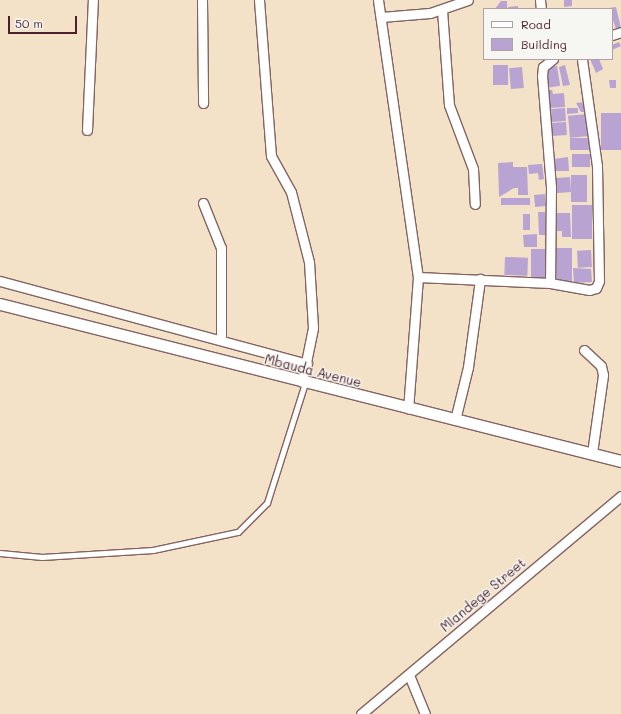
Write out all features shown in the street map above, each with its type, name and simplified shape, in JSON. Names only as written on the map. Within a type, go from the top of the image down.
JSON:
[{"type":"street","points":[[87,130],[93,0]]},
{"type":"street","points":[[202,0],[203,103]]},
{"type":"street","points":[[259,0],[271,156],[291,192],[309,262],[313,328],[303,383]]},
{"type":"street","points":[[378,0],[382,17],[418,277],[408,409]]},
{"type":"street","points":[[382,17],[442,10],[468,0]]},
{"type":"street","points":[[442,10],[449,105],[473,168],[475,204]]},
{"type":"street","points":[[550,60],[542,76],[551,187],[550,283]]},
{"type":"street","points":[[418,277],[550,283],[589,290],[599,281],[597,166],[582,60]]},
{"type":"street","points":[[203,203],[222,248],[221,340]]},
{"type":"street","points":[[455,420],[468,367],[480,279]]},
{"type":"street","points":[[0,281],[307,364]]},
{"type":"street","name":"Mbauda Avenue","points":[[0,304],[303,383],[621,461]]},
{"type":"street","points":[[584,350],[598,361],[603,374],[592,453]]},
{"type":"street","name":"Mlandege Street","points":[[361,714],[621,496]]},
{"type":"street","points":[[409,675],[425,714]]},
{"type":"lane","points":[[0,553],[42,557],[153,550],[238,532],[268,503],[303,383]]},
{"type":"building","points":[[564,0],[572,0],[572,6],[564,7]]},
{"type":"building","points":[[501,1],[507,1],[507,8],[496,8]]},
{"type":"building","points":[[518,6],[518,8],[508,8]]},
{"type":"building","points":[[616,7],[621,28],[616,29],[613,20],[613,8],[609,8]]},
{"type":"building","points":[[619,42],[621,46],[613,50],[613,45]]},
{"type":"building","points":[[590,60],[599,60],[603,69],[596,73]]},
{"type":"building","points":[[493,65],[508,65],[508,85],[493,85]]},
{"type":"building","points":[[565,65],[570,85],[563,86],[559,67]]},
{"type":"building","points":[[557,66],[560,86],[546,88],[543,68]]},
{"type":"building","points":[[522,67],[524,88],[511,89],[509,68]]},
{"type":"building","points":[[609,80],[616,80],[616,88],[610,88]]},
{"type":"building","points":[[547,90],[552,90],[553,94],[564,93],[565,107],[548,108]]},
{"type":"building","points":[[585,102],[586,112],[581,112],[576,103]]},
{"type":"building","points":[[565,108],[566,121],[552,122],[551,109]]},
{"type":"building","points":[[567,108],[578,108],[578,113],[567,114]]},
{"type":"building","points":[[601,113],[621,113],[621,150],[601,150]]},
{"type":"building","points":[[588,114],[590,136],[570,138],[568,116]]},
{"type":"building","points":[[566,122],[567,135],[548,136],[547,123]]},
{"type":"building","points":[[570,138],[592,138],[592,150],[570,150]]},
{"type":"building","points":[[572,154],[590,154],[590,167],[572,167]]},
{"type":"building","points":[[568,157],[569,171],[555,171],[554,159]]},
{"type":"building","points":[[513,162],[513,167],[527,167],[528,195],[518,195],[518,188],[514,188],[499,197],[498,163]]},
{"type":"building","points":[[542,164],[544,179],[539,180],[538,173],[529,174],[528,165]]},
{"type":"building","points":[[571,175],[587,175],[587,202],[571,202]]},
{"type":"building","points":[[570,177],[571,192],[554,193],[553,178]]},
{"type":"building","points":[[545,194],[546,206],[535,207],[534,195]]},
{"type":"building","points":[[501,198],[530,198],[530,205],[501,205]]},
{"type":"building","points":[[572,205],[592,205],[592,239],[572,239]]},
{"type":"building","points":[[538,212],[545,212],[545,235],[539,235]]},
{"type":"building","points":[[557,213],[570,213],[571,237],[562,237],[562,231],[557,231]]},
{"type":"building","points":[[523,214],[530,214],[530,230],[523,230]]},
{"type":"building","points":[[537,234],[537,247],[524,247],[523,235]]},
{"type":"building","points":[[552,248],[572,248],[572,283],[552,283]]},
{"type":"building","points":[[531,249],[547,249],[547,280],[531,280]]},
{"type":"building","points":[[591,250],[592,267],[578,268],[577,251]]},
{"type":"building","points":[[505,257],[528,258],[527,276],[504,275]]},
{"type":"building","points":[[573,268],[591,269],[592,282],[574,283]]}]
